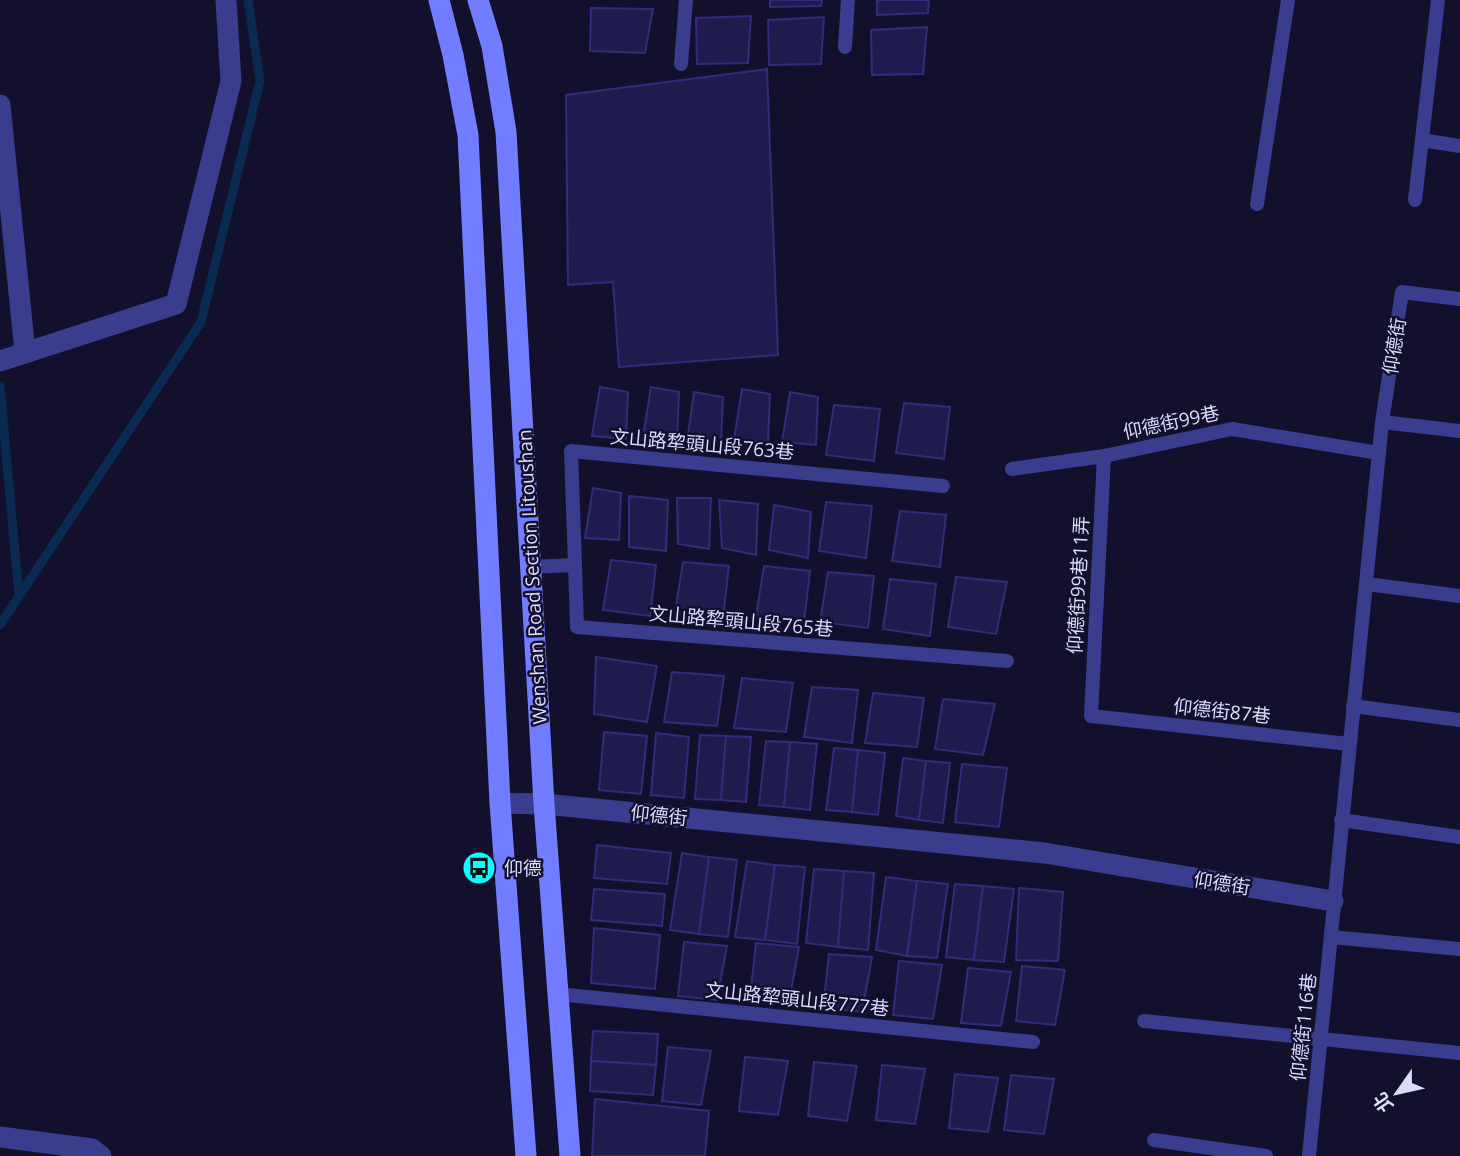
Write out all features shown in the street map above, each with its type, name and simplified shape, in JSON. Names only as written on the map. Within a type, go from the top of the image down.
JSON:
[{"type":"main road","points":[[439,0],[453,55],[468,135],[500,803],[526,1156]]},
{"type":"main road","name":"Wenshan Road Section Litoushan","points":[[478,0],[492,46],[506,131],[544,804],[570,1156]]},
{"type":"street","points":[[0,360],[176,304],[231,80],[226,0]]},
{"type":"street","points":[[0,105],[25,352]]},
{"type":"street","name":"仰德街","points":[[500,803],[544,804],[1045,853],[1334,901]]},
{"type":"street","points":[[0,1137],[92,1149],[101,1156]]},
{"type":"lane","points":[[681,64],[686,0]]},
{"type":"lane","points":[[845,47],[848,0]]},
{"type":"lane","points":[[1257,204],[1288,0]]},
{"type":"lane","points":[[1415,200],[1438,0]]},
{"type":"lane","points":[[1422,140],[1460,146]]},
{"type":"lane","name":"仰德街","points":[[1334,901],[1382,422],[1402,292],[1460,299]]},
{"type":"lane","points":[[1382,422],[1460,431]]},
{"type":"lane","name":"仰德街99巷","points":[[1013,470],[1104,456],[1232,429],[1379,453]]},
{"type":"lane","name":"文山路犂頭山段763巷","points":[[575,565],[571,451],[943,486]]},
{"type":"lane","name":"仰德街99巷11弄","points":[[1091,716],[1104,456]]},
{"type":"lane","points":[[531,567],[575,565]]},
{"type":"lane","name":"文山路犂頭山段765巷","points":[[575,565],[577,627],[1007,661]]},
{"type":"lane","points":[[1367,584],[1460,596]]},
{"type":"lane","points":[[1353,706],[1460,720]]},
{"type":"lane","name":"仰德街87巷","points":[[1091,716],[1349,744]]},
{"type":"lane","points":[[1341,820],[1460,836]]},
{"type":"lane","name":"仰德街116巷","points":[[1308,1156],[1334,901]]},
{"type":"lane","points":[[1331,937],[1460,949]]},
{"type":"lane","name":"文山路犂頭山段777巷","points":[[557,994],[1033,1042]]},
{"type":"lane","points":[[1144,1021],[1460,1053]]},
{"type":"lane","points":[[1154,1140],[1266,1156]]},
{"type":"building","points":[[770,0],[822,0],[821,6],[770,7]]},
{"type":"building","points":[[877,0],[929,0],[928,13],[877,15]]},
{"type":"building","points":[[591,8],[653,9],[645,53],[590,51]]},
{"type":"building","points":[[751,16],[748,63],[697,64],[696,18]]},
{"type":"building","points":[[824,17],[821,64],[769,65],[768,20]]},
{"type":"building","points":[[927,27],[923,74],[872,75],[871,30]]},
{"type":"building","points":[[767,69],[778,355],[619,367],[613,282],[568,285],[566,95]]},
{"type":"building","points":[[600,387],[628,392],[626,439],[592,436]]},
{"type":"building","points":[[651,387],[679,392],[677,440],[643,437]]},
{"type":"building","points":[[742,389],[770,394],[768,442],[734,439]]},
{"type":"building","points":[[694,392],[723,397],[721,445],[687,442]]},
{"type":"building","points":[[790,392],[818,397],[816,445],[782,442]]},
{"type":"building","points":[[904,403],[950,407],[944,459],[896,453]]},
{"type":"building","points":[[834,405],[880,409],[874,461],[826,455]]},
{"type":"building","points":[[593,488],[621,493],[619,540],[585,538]]},
{"type":"building","points":[[629,496],[668,500],[666,551],[629,547]]},
{"type":"building","points":[[677,498],[711,498],[709,549],[678,544]]},
{"type":"building","points":[[719,500],[758,504],[756,555],[722,548]]},
{"type":"building","points":[[826,502],[872,506],[866,558],[819,551]]},
{"type":"building","points":[[774,505],[811,512],[808,558],[769,550]]},
{"type":"building","points":[[900,511],[946,515],[940,567],[892,561]]},
{"type":"building","points":[[611,560],[656,565],[650,616],[603,610]]},
{"type":"building","points":[[683,562],[729,566],[723,618],[675,612]]},
{"type":"building","points":[[764,566],[810,571],[804,622],[756,616]]},
{"type":"building","points":[[828,572],[874,576],[868,628],[820,622]]},
{"type":"building","points":[[956,577],[1007,582],[996,634],[948,627]]},
{"type":"building","points":[[890,579],[936,584],[930,636],[883,629]]},
{"type":"building","points":[[596,657],[657,666],[647,722],[594,714]]},
{"type":"building","points":[[672,672],[724,676],[717,726],[664,722]]},
{"type":"building","points":[[742,678],[793,683],[786,732],[734,728]]},
{"type":"building","points":[[812,687],[858,690],[852,743],[804,737]]},
{"type":"building","points":[[873,693],[924,698],[917,747],[865,743]]},
{"type":"building","points":[[943,699],[995,704],[983,755],[935,749]]},
{"type":"building","points":[[604,732],[647,736],[641,794],[599,790]]},
{"type":"building","points":[[656,733],[689,737],[684,798],[651,795]]},
{"type":"building","points":[[700,735],[726,736],[721,800],[695,799]]},
{"type":"building","points":[[726,736],[751,737],[746,802],[721,800]]},
{"type":"building","points":[[766,741],[790,742],[784,807],[759,805]]},
{"type":"building","points":[[790,742],[817,744],[810,810],[784,807]]},
{"type":"building","points":[[834,748],[858,750],[852,812],[826,810]]},
{"type":"building","points":[[858,750],[885,753],[878,815],[852,812]]},
{"type":"building","points":[[903,758],[926,761],[919,820],[896,816]]},
{"type":"building","points":[[926,761],[950,763],[943,823],[919,820]]},
{"type":"building","points":[[962,764],[1007,768],[999,827],[955,822]]},
{"type":"building","points":[[597,845],[671,853],[667,884],[594,878]]},
{"type":"building","points":[[682,853],[709,857],[699,934],[670,930]]},
{"type":"building","points":[[709,857],[737,860],[728,937],[699,934]]},
{"type":"building","points":[[747,861],[775,865],[765,940],[735,937]]},
{"type":"building","points":[[775,865],[805,867],[797,944],[765,940]]},
{"type":"building","points":[[814,869],[844,871],[838,947],[806,943]]},
{"type":"building","points":[[844,871],[874,873],[868,950],[838,947]]},
{"type":"building","points":[[886,877],[917,881],[907,956],[876,950]]},
{"type":"building","points":[[917,881],[948,884],[937,958],[907,956]]},
{"type":"building","points":[[955,884],[983,886],[974,960],[946,957]]},
{"type":"building","points":[[983,886],[1014,889],[1004,962],[974,960]]},
{"type":"building","points":[[1019,888],[1063,892],[1058,961],[1016,960]]},
{"type":"building","points":[[594,889],[665,894],[662,926],[591,920]]},
{"type":"building","points":[[594,928],[660,935],[655,989],[591,983]]},
{"type":"building","points":[[684,942],[727,946],[717,1000],[678,996]]},
{"type":"building","points":[[756,943],[799,947],[789,1002],[750,998]]},
{"type":"building","points":[[829,954],[872,957],[862,1012],[823,1008]]},
{"type":"building","points":[[899,961],[942,965],[933,1019],[893,1015]]},
{"type":"building","points":[[1022,966],[1065,970],[1055,1025],[1016,1021]]},
{"type":"building","points":[[968,968],[1011,972],[1001,1026],[961,1023]]},
{"type":"building","points":[[593,1031],[658,1034],[656,1065],[591,1061]]},
{"type":"building","points":[[668,1047],[711,1051],[701,1105],[662,1101]]},
{"type":"building","points":[[745,1057],[788,1061],[778,1115],[739,1111]]},
{"type":"building","points":[[591,1061],[656,1065],[653,1095],[590,1091]]},
{"type":"building","points":[[814,1062],[857,1066],[847,1121],[808,1116]]},
{"type":"building","points":[[882,1065],[925,1069],[915,1124],[876,1120]]},
{"type":"building","points":[[955,1074],[998,1078],[988,1132],[949,1128]]},
{"type":"building","points":[[1011,1075],[1054,1079],[1044,1134],[1004,1130]]},
{"type":"building","points":[[595,1099],[709,1111],[705,1156],[592,1156]]},
{"type":"waterway","points":[[0,625],[201,322],[260,81],[248,0]]},
{"type":"waterway","points":[[0,386],[19,596]]},
{"type":"place","name":"仰德","points":[[479,868]]}]
